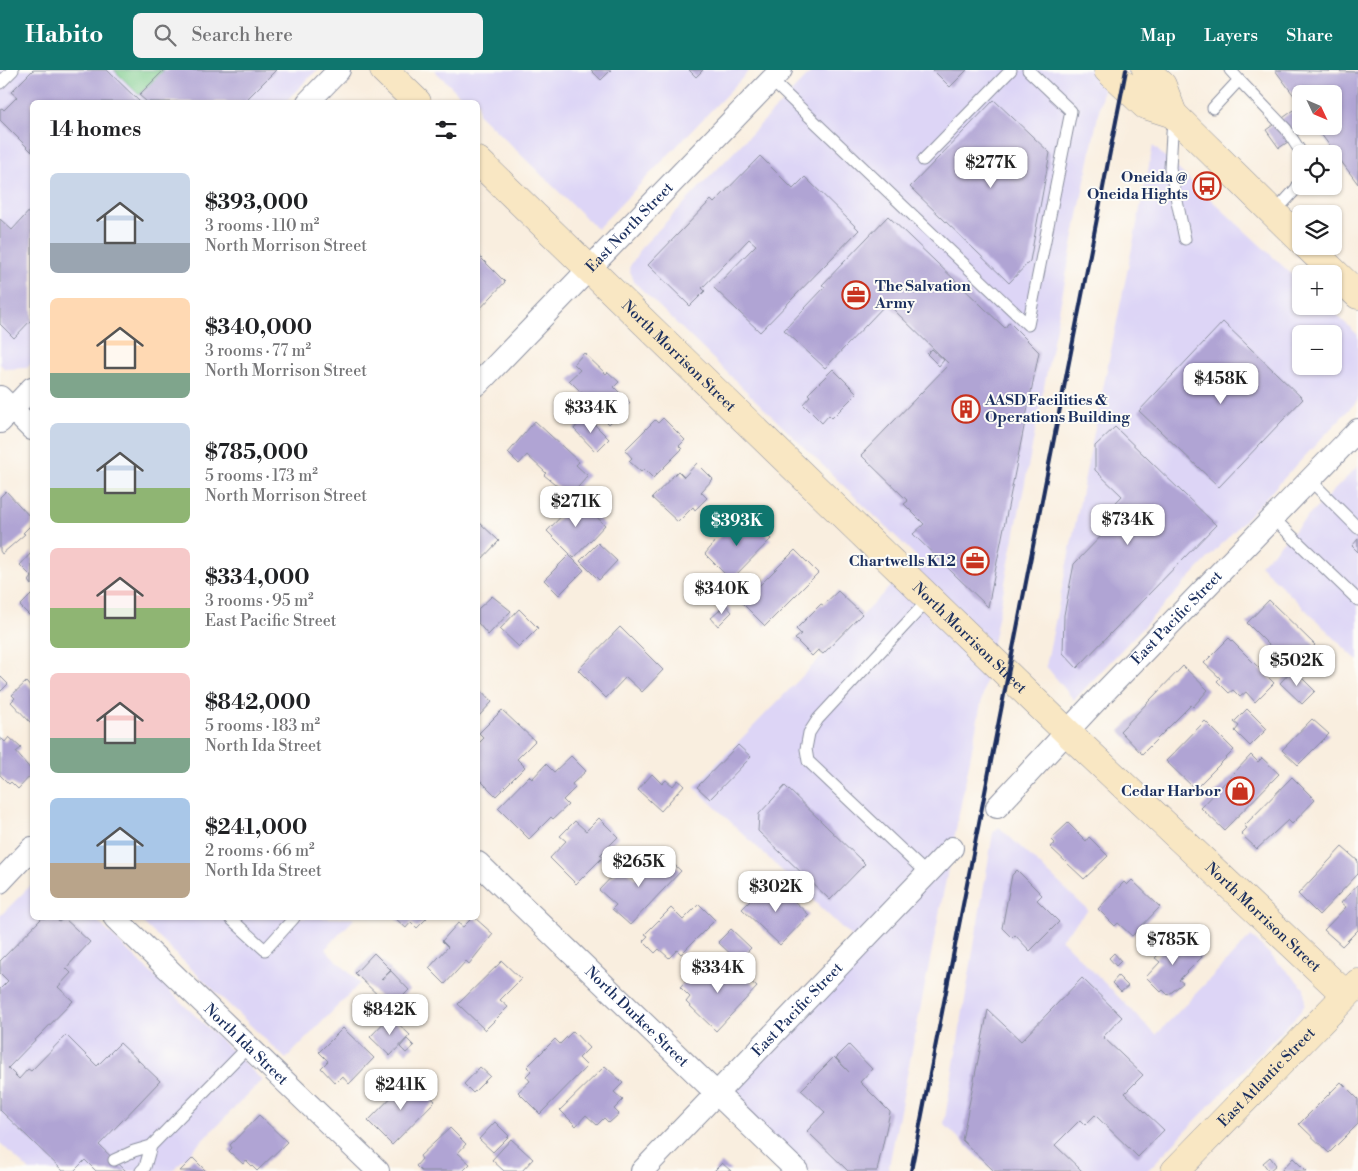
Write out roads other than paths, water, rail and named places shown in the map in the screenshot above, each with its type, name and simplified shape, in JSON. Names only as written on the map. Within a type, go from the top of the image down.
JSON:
[{"type":"street","points":[[310,100],[339,70]]},
{"type":"street","points":[[384,70],[415,100]]},
{"type":"street","points":[[1108,70],[1145,105],[1173,114]]},
{"type":"street","points":[[1146,70],[1162,86],[1173,114],[1292,231]]},
{"type":"street","name":"East North Street","points":[[480,382],[776,75]]},
{"type":"street","name":"North Morrison Street","points":[[480,163],[1067,732],[1354,995]]},
{"type":"street","points":[[1316,255],[1358,295]]},
{"type":"street","points":[[30,390],[4,409],[30,428]]},
{"type":"street","name":"East Pacific Street","points":[[997,807],[1358,430]]},
{"type":"street","name":"East Pacific Street","points":[[642,1171],[952,848]]},
{"type":"street","points":[[0,882],[30,850]]},
{"type":"street","name":"North Durkee Street","points":[[480,865],[797,1171]]},
{"type":"street","name":"North Ida Street","points":[[117,920],[378,1171]]},
{"type":"street","name":"East Atlantic Street","points":[[1175,1171],[1354,995]]},
{"type":"lane","points":[[0,83],[13,70]]},
{"type":"lane","points":[[923,160],[1011,70]]},
{"type":"lane","points":[[776,75],[1028,325],[1071,111],[1028,70]]},
{"type":"lane","points":[[1230,70],[1286,129],[1296,145]]},
{"type":"lane","points":[[1213,108],[1240,80]]},
{"type":"lane","points":[[1173,114],[1170,168],[1185,239]]},
{"type":"lane","points":[[1274,213],[1292,193]]},
{"type":"lane","points":[[1310,480],[1358,528]]},
{"type":"lane","points":[[1273,518],[1358,600]]},
{"type":"lane","points":[[927,874],[808,761],[806,749],[809,733],[830,704],[929,599]]},
{"type":"lane","points":[[232,920],[265,950],[292,920]]},
{"type":"lane","points":[[141,1171],[145,1167],[151,1146],[248,1046]]},
{"type":"lane","points":[[114,1160],[151,1146]]},
{"type":"railway","points":[[911,1171],[1126,70]]},
{"type":"place","name":"Oneida @ Oneida Hights","points":[[1207,186]]},
{"type":"place","name":"The Salvation Army","points":[[856,295]]},
{"type":"place","name":"AASD Facilities & Operations Building","points":[[966,409]]},
{"type":"place","name":"Chartwells K12","points":[[975,561]]},
{"type":"place","name":"Cedar Harbor","points":[[1240,791]]}]
